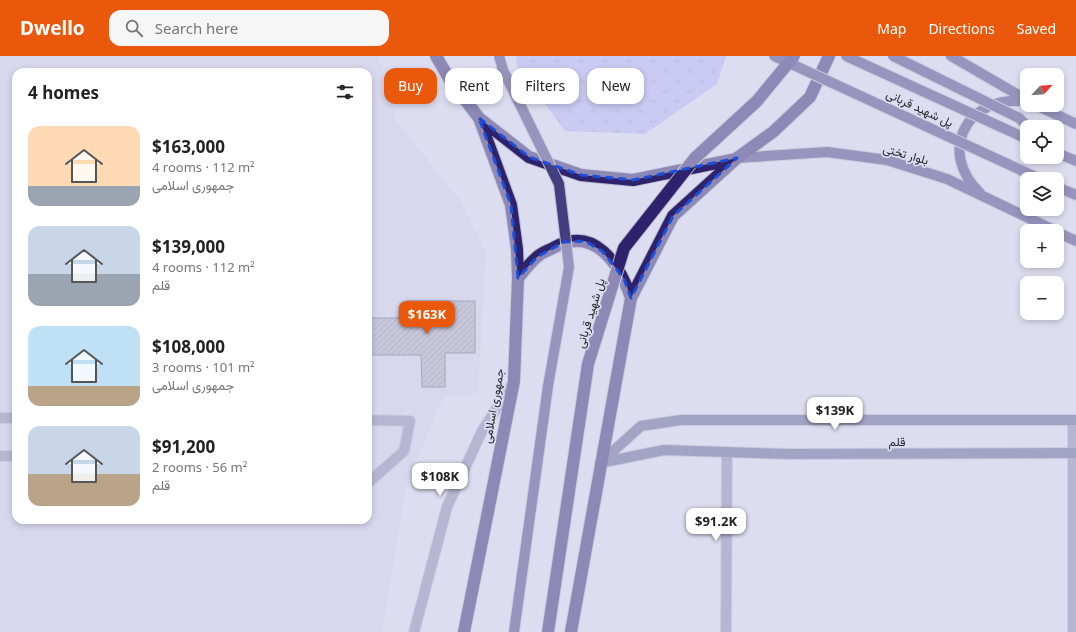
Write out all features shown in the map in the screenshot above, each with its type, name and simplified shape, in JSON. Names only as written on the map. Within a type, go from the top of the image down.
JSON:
[{"type":"highway","points":[[436,56],[450,80],[479,118],[529,157],[581,175],[633,180],[737,158]]},
{"type":"highway","name":"پل شهید قربانی","points":[[548,632],[588,364],[624,248],[695,158],[757,101],[794,56]]},
{"type":"highway","points":[[571,632],[600,463],[631,298],[672,216],[737,158],[773,132],[810,97],[829,56]]},
{"type":"highway","name":"جمهوری اسلامی","points":[[464,632],[514,381],[518,278],[517,249],[511,205],[479,118]]},
{"type":"highway","points":[[518,278],[537,257],[564,242],[574,240],[585,241],[602,251],[624,279],[631,298]]},
{"type":"main road","name":"پل شهید قربانی","points":[[499,56],[503,70],[559,184],[569,267],[548,386],[514,632]]},
{"type":"main road","name":"پل شهید قربانی","points":[[774,56],[1025,172]]},
{"type":"main road","name":"پل شهید قربانی","points":[[846,56],[1020,136]]},
{"type":"main road","points":[[893,56],[1021,120]]},
{"type":"main road","points":[[951,56],[1020,97]]},
{"type":"main road","points":[[990,200],[971,184],[964,174],[960,162],[961,137],[970,121],[984,108],[1007,100],[1020,101]]},
{"type":"main road","points":[[1051,112],[1076,124]]},
{"type":"main road","name":"بلوار تختی","points":[[737,158],[827,152],[887,160],[947,179],[1041,224]]},
{"type":"main road","points":[[1064,156],[1076,160]]},
{"type":"main road","points":[[1064,190],[1076,195]]},
{"type":"main road","name":"بلوار تختی","points":[[1064,235],[1076,241]]},
{"type":"street","points":[[414,632],[447,508],[482,431],[514,381]]},
{"type":"street","points":[[0,418],[12,418]]},
{"type":"street","points":[[372,420],[410,421],[404,451],[372,479]]},
{"type":"street","points":[[600,463],[641,426],[680,420],[1075,420],[1073,632]]},
{"type":"street","name":"قلم","points":[[600,463],[664,450],[789,454],[1075,453]]},
{"type":"street","points":[[726,632],[727,452]]},
{"type":"street","points":[[0,456],[12,456]]},
{"type":"highlighted area","points":[[479,118],[529,157],[581,175],[633,180],[737,158],[673,216],[631,298],[624,279],[615,267],[602,251],[585,241],[564,242],[537,257],[518,278],[511,205]]},
{"type":"shaded area","points":[[0,56],[378,56],[384,77],[384,104],[392,104],[396,120],[459,199],[486,251],[478,394],[443,397],[406,486],[382,632],[0,632]]},
{"type":"green space","points":[[516,56],[726,56],[717,84],[645,134],[565,131],[545,104],[579,104],[579,68],[518,68]]},
{"type":"building","points":[[407,301],[475,301],[475,353],[445,353],[445,387],[422,387],[421,355],[372,355],[372,318],[407,318]]}]
